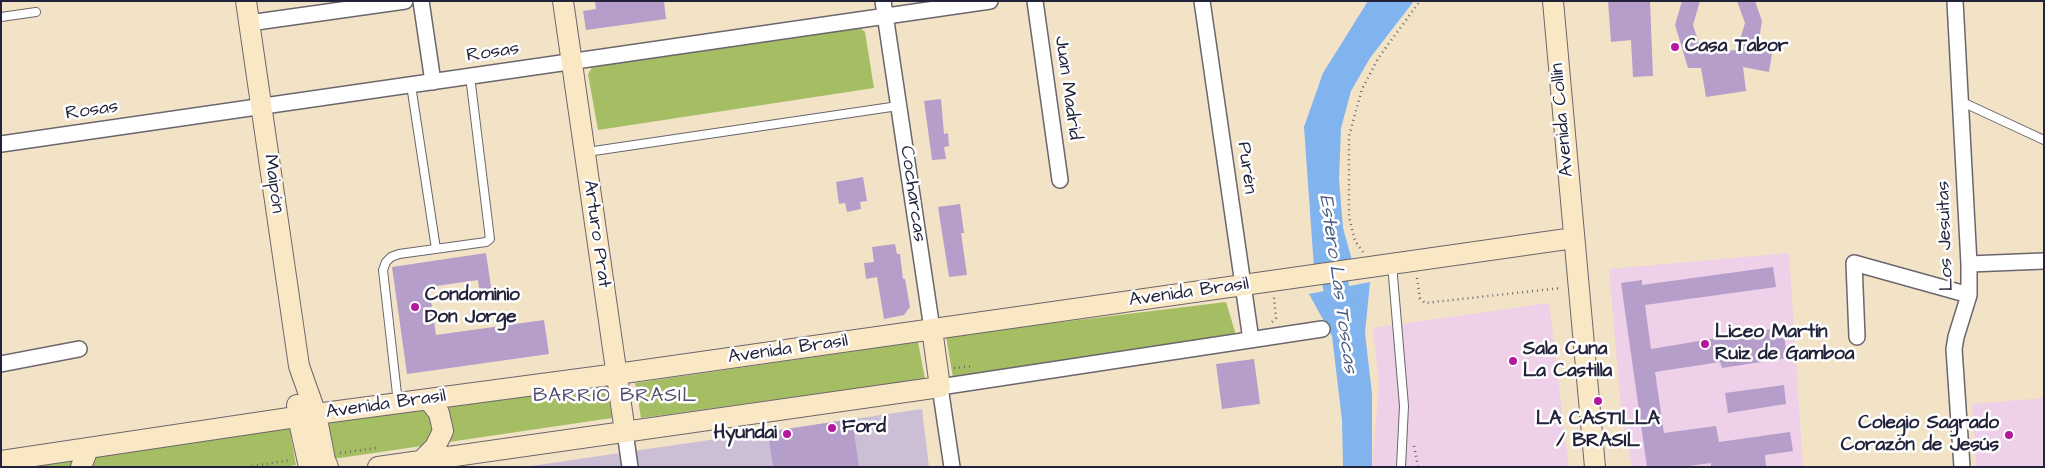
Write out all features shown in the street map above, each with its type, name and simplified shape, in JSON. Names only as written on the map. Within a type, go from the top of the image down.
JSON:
[{"type":"main road","name":"Maipón","points":[[246,1],[307,416],[309,467]]},
{"type":"main road","name":"Arturo Prat","points":[[563,1],[625,432]]},
{"type":"main road","name":"Avenida Collín","points":[[1553,1],[1595,467]]},
{"type":"main road","name":"Avenida Brasil","points":[[1,461],[84,458],[307,416],[932,330],[1305,276],[1386,267],[1574,238]]},
{"type":"main road","name":"Cocharcas","points":[[932,330],[940,387]]},
{"type":"main road","points":[[378,467],[940,387]]},
{"type":"main road","points":[[421,461],[435,447],[444,431],[439,413],[428,399]]},
{"type":"main road","name":"Maipón","points":[[307,416],[328,467]]},
{"type":"street","points":[[249,23],[405,1]]},
{"type":"street","points":[[421,1],[433,82]]},
{"type":"street","name":"Rosas","points":[[1,144],[572,62],[884,9],[990,1]]},
{"type":"street","name":"Juan Madrid","points":[[1035,1],[1060,180]]},
{"type":"street","name":"Purén","points":[[1202,1],[1250,334]]},
{"type":"street","name":"Los Jesuitas","points":[[1955,1],[1969,264],[1969,295],[1954,349],[1962,467]]},
{"type":"street","name":"Cocharcas","points":[[884,9],[932,330]]},
{"type":"street","points":[[1969,264],[2044,261]]},
{"type":"street","points":[[1857,337],[1854,262],[1969,295]]},
{"type":"street","points":[[952,467],[940,387],[1250,334],[1322,329]]},
{"type":"street","points":[[1,364],[79,349]]},
{"type":"street","name":"Arturo Prat","points":[[625,432],[630,467]]},
{"type":"lane","points":[[1,17],[36,12]]},
{"type":"lane","points":[[398,403],[382,270],[386,262],[391,257],[486,242],[490,239],[470,76]]},
{"type":"lane","points":[[411,85],[436,249]]},
{"type":"lane","points":[[1960,101],[2044,140]]},
{"type":"lane","points":[[585,152],[898,106]]},
{"type":"lane","points":[[1386,267],[1404,406],[1401,467]]},
{"type":"path","points":[[1420,1],[1379,57],[1362,89],[1349,136],[1349,218],[1356,241],[1362,251],[1386,267],[1410,271],[1416,275],[1420,298],[1424,303],[1578,286]]},
{"type":"path","points":[[1250,334],[1270,325],[1276,318],[1273,299],[1276,291]]},
{"type":"shaded area","name":"Liceo Martín Ruiz de Gamboa","points":[[1789,253],[1803,467],[1632,467],[1622,420],[1609,269]]},
{"type":"shaded area","points":[[1549,303],[1569,467],[1372,467],[1379,384],[1373,328]]},
{"type":"shaded area","name":"Colegio Sagrado Corazón de Jesús","points":[[2044,398],[2044,467],[1976,467],[1972,404]]},
{"type":"shaded area","points":[[922,409],[929,467],[524,467]]},
{"type":"green space","points":[[859,27],[865,32],[874,88],[598,130],[588,74],[593,66]]},
{"type":"green space","points":[[1226,302],[1236,335],[953,378],[946,336]]},
{"type":"green space","points":[[918,342],[925,379],[641,418],[635,383]]},
{"type":"green space","points":[[606,377],[612,418],[333,459],[327,419]]},
{"type":"green space","points":[[289,425],[296,465],[284,467],[6,467]]},
{"type":"water","points":[[1368,1],[1414,1],[1370,58],[1351,91],[1341,128],[1339,179],[1343,228],[1352,260],[1314,268],[1304,127],[1323,73]]},
{"type":"water","points":[[1370,282],[1365,333],[1372,394],[1372,467],[1343,467],[1342,420],[1332,336],[1309,294]]},
{"type":"building","points":[[595,1],[664,1],[666,19],[586,30],[583,11],[596,9]]},
{"type":"building","points":[[1608,1],[1650,1],[1653,76],[1633,77],[1631,40],[1611,42]]},
{"type":"building","points":[[1682,1],[1700,1],[1693,25],[1702,52],[1737,50],[1745,23],[1737,1],[1755,1],[1762,21],[1758,46],[1773,48],[1769,72],[1743,67],[1746,91],[1706,97],[1701,68],[1688,68],[1675,25]]},
{"type":"building","points":[[941,99],[944,134],[948,133],[949,146],[944,147],[946,159],[932,160],[924,101]]},
{"type":"building","points":[[863,177],[867,201],[860,202],[861,209],[847,212],[845,203],[839,204],[836,182]]},
{"type":"building","points":[[960,204],[964,233],[961,233],[967,275],[949,277],[938,207]]},
{"type":"building","points":[[895,244],[897,254],[900,254],[903,279],[905,279],[910,307],[904,315],[884,319],[877,277],[866,279],[864,263],[874,262],[872,247]]},
{"type":"building","name":"Condominio Don Jorge","points":[[486,253],[492,294],[480,295],[478,280],[429,287],[436,335],[544,320],[549,354],[407,374],[392,267]]},
{"type":"building","points":[[1773,267],[1776,287],[1645,305],[1651,349],[1783,327],[1787,358],[1722,368],[1720,362],[1655,372],[1664,433],[1716,426],[1719,442],[1790,432],[1793,451],[1765,455],[1766,467],[1711,467],[1711,463],[1681,467],[1647,467],[1621,283],[1642,280],[1642,285]]},
{"type":"building","points":[[1254,359],[1260,404],[1222,409],[1216,364]]},
{"type":"building","points":[[1784,385],[1786,404],[1728,413],[1725,393]]},
{"type":"building","points":[[852,419],[859,467],[773,467],[768,432]]},
{"type":"waterway","name":"Estero Las Toscas","points":[[1328,246],[1343,323]]},
{"type":"place","name":"Casa Tabor","points":[[1675,47]]},
{"type":"place","name":"Condominio Don Jorge","points":[[415,307]]},
{"type":"place","name":"Liceo Martín Ruiz de Gamboa","points":[[1705,344]]},
{"type":"place","name":"Sala Cuna La Castilla","points":[[1513,361]]},
{"type":"place","name":"LA CASTILLA / BRASIL","points":[[1598,401]]},
{"type":"place","name":"Ford","points":[[832,428]]},
{"type":"place","name":"Hyundai","points":[[787,434]]},
{"type":"place","name":"Colegio Sagrado Corazón de Jesús","points":[[2009,435]]},
{"type":"district","name":"BARRIO BRASIL","points":[[615,397]]}]
